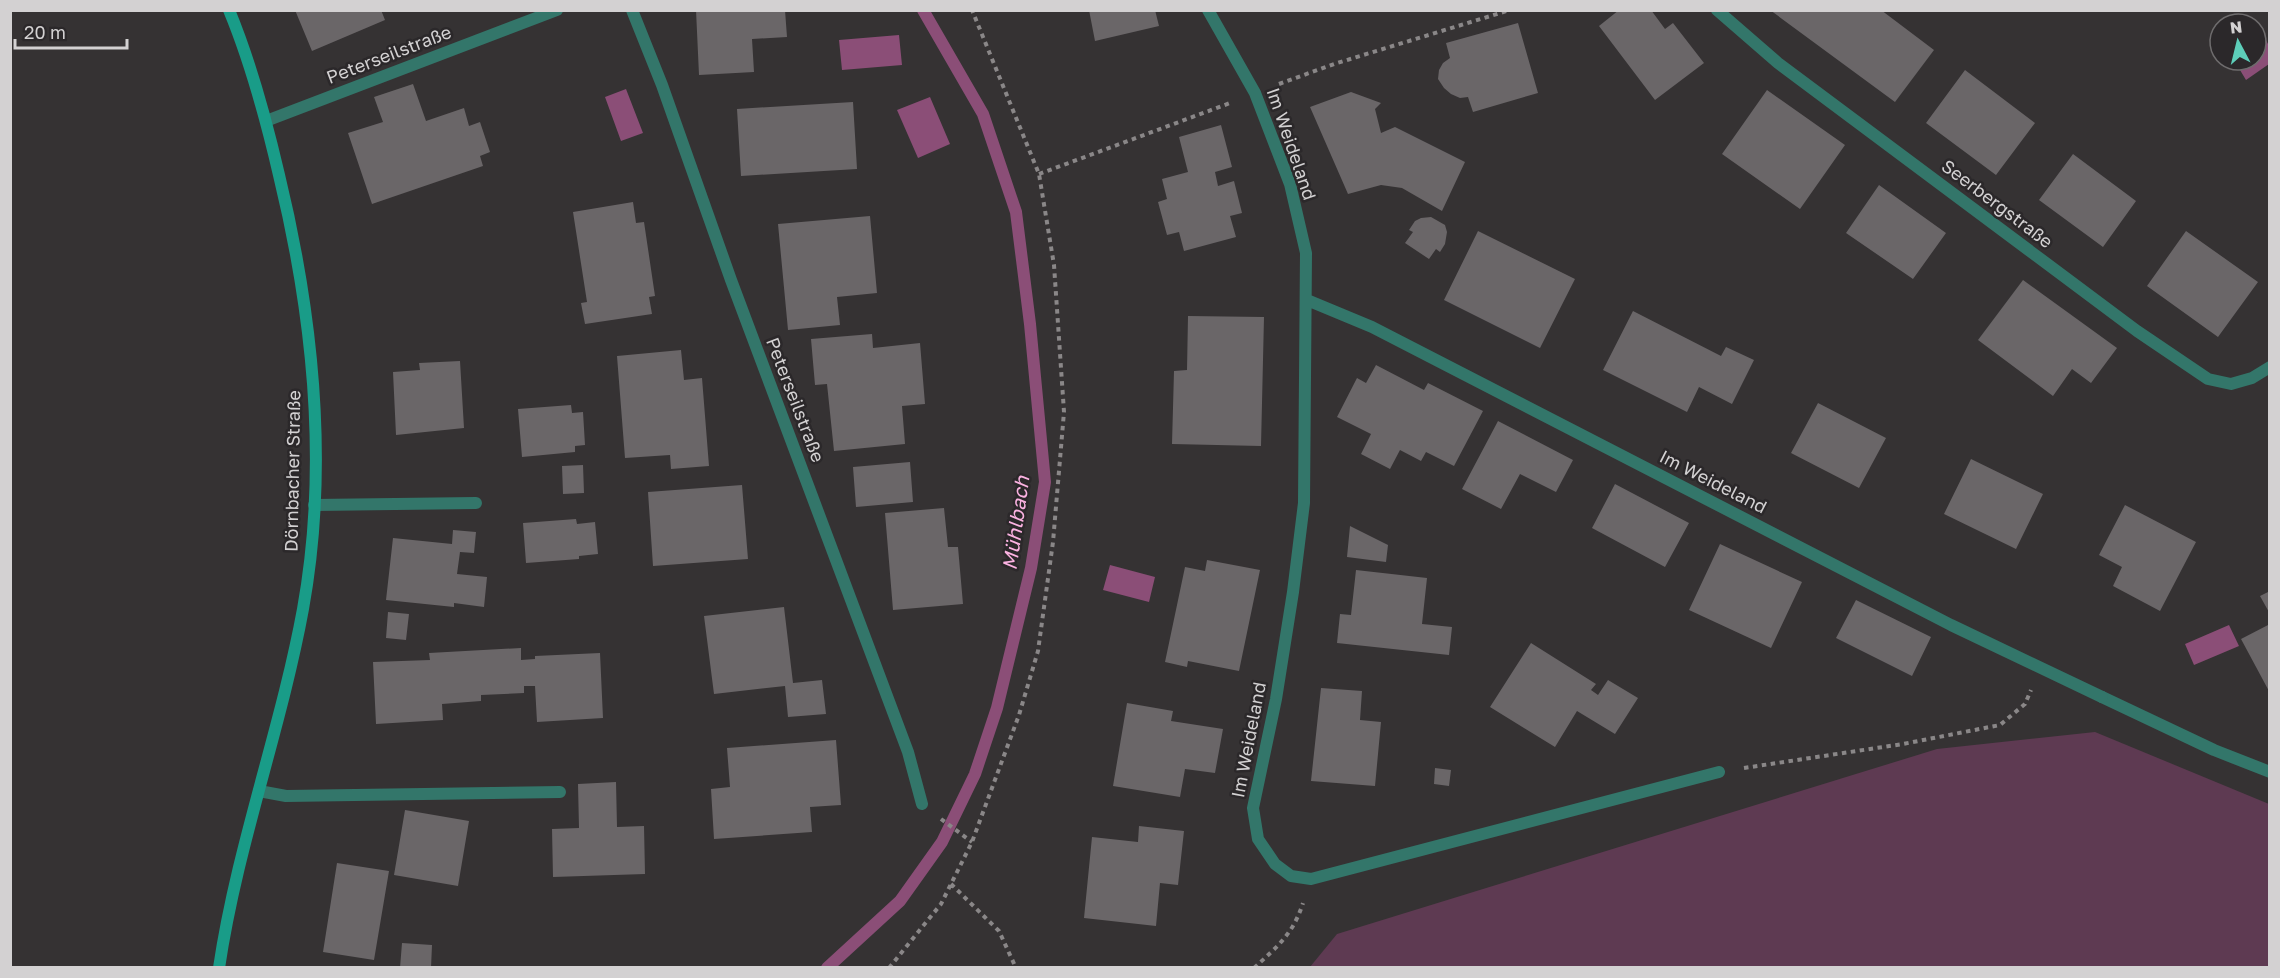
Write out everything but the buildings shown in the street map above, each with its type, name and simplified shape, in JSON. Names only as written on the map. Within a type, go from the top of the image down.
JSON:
[{"type":"street","name":"Dörnbacher Straße","points":[[219,968],[259,791],[290,672],[303,608],[310,561],[314,506],[315,417],[307,327],[294,236],[267,121],[241,39],[229,10]]},
{"type":"street","name":"Peterseilstraße","points":[[267,121],[557,10]]},
{"type":"street","name":"Peterseilstraße","points":[[632,10],[662,85],[730,280],[908,752],[922,804]]},
{"type":"street","name":"Im Weideland","points":[[1208,10],[1255,93],[1290,184],[1306,253],[1304,504],[1276,699],[1253,808],[1258,839],[1275,864],[1291,876],[1311,879]]},
{"type":"street","name":"Seerbergstraße","points":[[1717,10],[1778,63],[2138,331],[2208,379],[2231,384],[2252,378],[2270,367]]},
{"type":"street","name":"Im Weideland","points":[[1307,300],[1372,327],[1951,625],[2214,750],[2270,772]]},
{"type":"street","points":[[314,506],[476,503]]},
{"type":"street","points":[[1311,879],[1719,772]]},
{"type":"street","points":[[259,791],[286,796],[560,792]]},
{"type":"path","points":[[889,968],[941,904],[972,842],[1019,715],[1038,651],[1053,542],[1064,411],[1054,265],[1039,174],[972,10]]},
{"type":"path","points":[[1039,174],[1334,64],[1510,10]]},
{"type":"path","points":[[1719,772],[1903,744],[2000,725],[2025,704],[2041,668]]},
{"type":"path","points":[[922,804],[972,842]]},
{"type":"path","points":[[1254,968],[1280,945],[1297,922],[1311,879]]},
{"type":"path","points":[[951,884],[999,931],[1016,968]]},
{"type":"shaded area","points":[[899,35],[902,65],[842,70],[839,40]]},
{"type":"shaded area","points":[[2241,72],[2258,72],[2246,80]]},
{"type":"shaded area","points":[[626,89],[643,133],[621,141],[605,97]]},
{"type":"shaded area","points":[[930,97],[950,144],[918,158],[897,110]]},
{"type":"shaded area","points":[[1110,565],[1155,577],[1149,602],[1103,590]]},
{"type":"shaded area","points":[[2229,625],[2239,646],[2194,665],[2185,644]]},
{"type":"shaded area","points":[[2095,732],[2269,804],[2269,967],[1310,967],[1337,934],[1937,749]]},
{"type":"waterway","name":"Mühlbach","points":[[827,968],[900,901],[942,842],[975,774],[997,708],[1031,568],[1045,482],[1030,324],[1016,212],[983,114],[923,10]]}]
